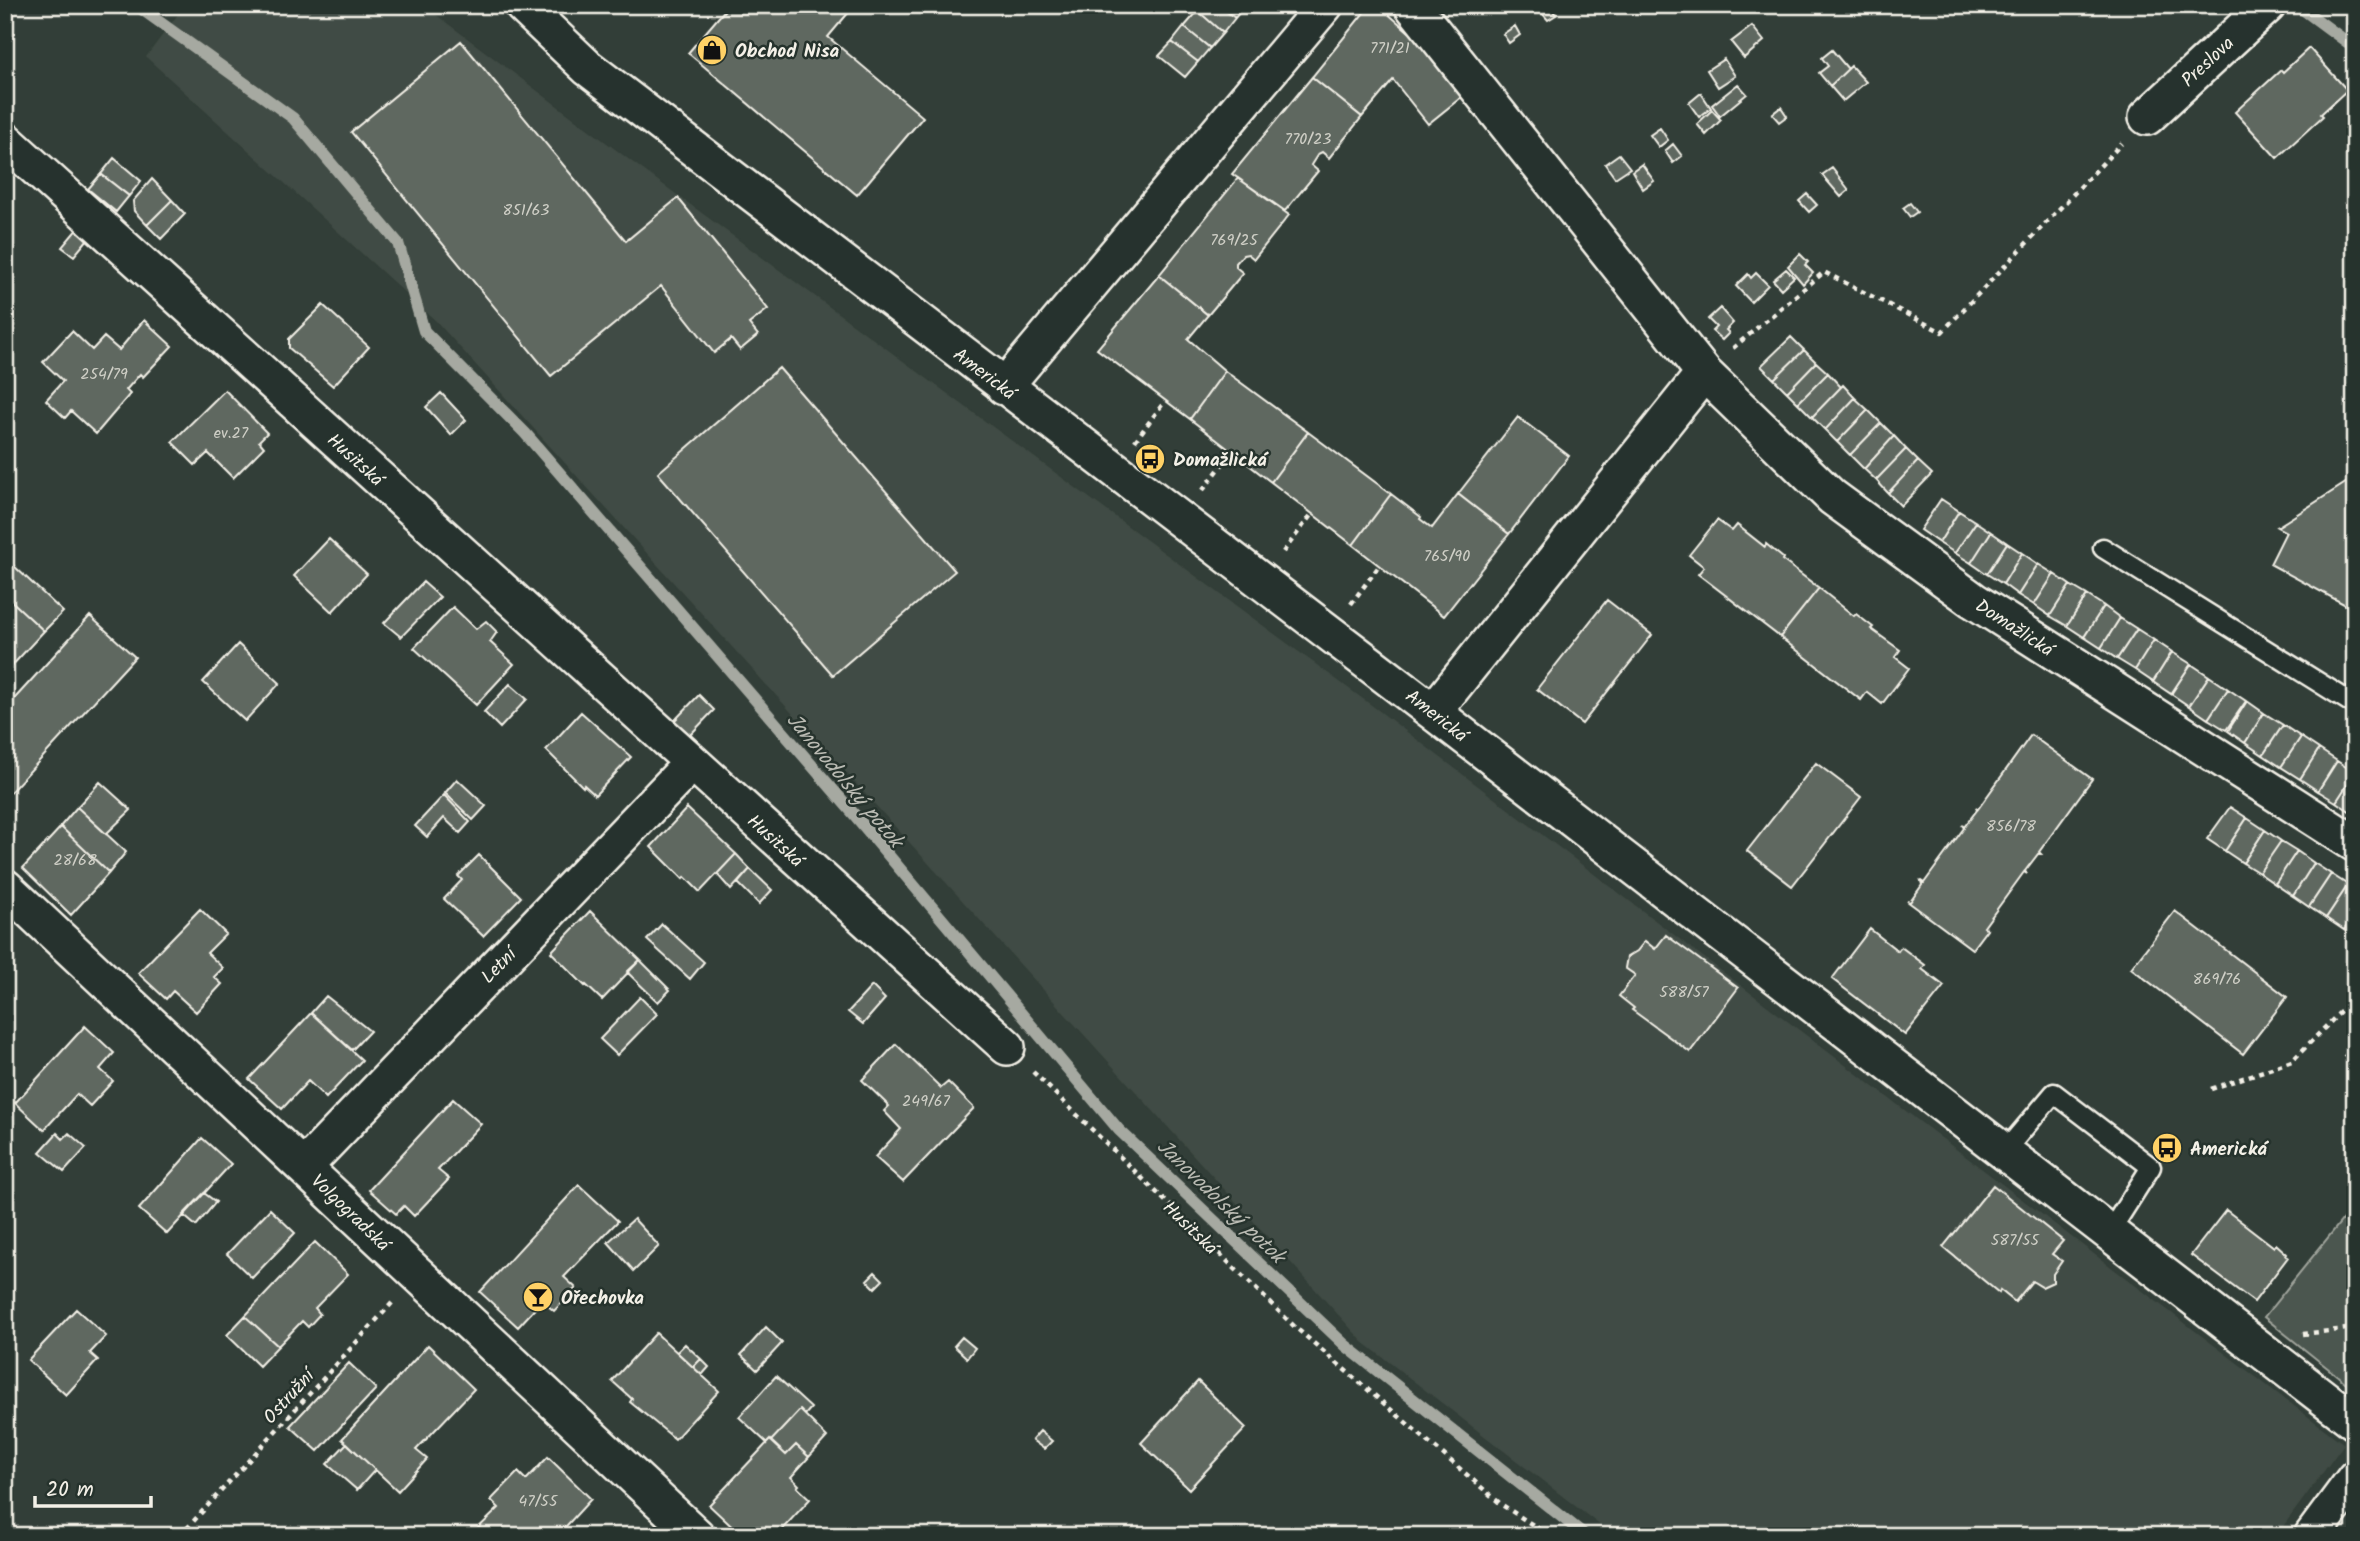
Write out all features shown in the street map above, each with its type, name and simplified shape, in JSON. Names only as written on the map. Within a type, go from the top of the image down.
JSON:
[{"type":"street","name":"Americká","points":[[522,5],[588,68],[1433,712],[2355,1422]]},
{"type":"street","points":[[1004,387],[1325,5]]},
{"type":"street","name":"Domažlická","points":[[1412,5],[1704,373],[1832,497],[1973,600],[2355,844]]},
{"type":"street","name":"Preslova","points":[[2147,117],[2268,5]]},
{"type":"street","name":"Husitská","points":[[5,140],[691,764],[1007,1047]]},
{"type":"street","points":[[1433,712],[1704,373]]},
{"type":"street","name":"Letní","points":[[304,1167],[691,764]]},
{"type":"street","name":"Volgogradská","points":[[5,887],[697,1536]]},
{"type":"street","points":[[2312,1536],[2355,1478]]},
{"type":"lane","points":[[2103,548],[2355,705]]},
{"type":"lane","points":[[2004,1152],[2054,1093],[2151,1167],[2109,1233]]},
{"type":"path","points":[[1704,373],[1824,272],[1941,332],[2147,117]]},
{"type":"path","points":[[1132,444],[1165,401]]},
{"type":"path","points":[[1198,496],[1232,452]]},
{"type":"path","points":[[1277,558],[1312,514]]},
{"type":"path","points":[[1346,611],[1379,566]]},
{"type":"path","points":[[2211,1089],[2292,1062],[2355,996]]},
{"type":"path","name":"Husitská","points":[[1007,1047],[1295,1327],[1502,1506],[1550,1536]]},
{"type":"path","name":"Ostružní","points":[[180,1536],[417,1276]]},
{"type":"shaded area","points":[[185,5],[423,5],[1378,710],[2344,1444],[2276,1536],[1614,1536],[1363,1342],[436,321],[146,57]]},
{"type":"shaded area","points":[[2355,1204],[2355,1390],[2264,1317]]},
{"type":"building","points":[[729,5],[855,5],[828,37],[923,117],[857,195],[688,53]]},
{"type":"building","points":[[1203,5],[1218,5],[1235,18],[1223,33],[1198,11]]},
{"type":"building","points":[[1218,5],[1246,5],[1235,18]]},
{"type":"building","points":[[1370,5],[1378,5],[1409,32],[1416,26],[1469,91],[1428,124],[1393,80],[1362,117],[1312,77]]},
{"type":"building","points":[[1549,5],[1556,15],[1548,20],[1536,6]]},
{"type":"building","points":[[1198,11],[1223,33],[1210,48],[1184,27]]},
{"type":"building","points":[[1515,26],[1520,35],[1509,43],[1503,34]]},
{"type":"building","points":[[1752,26],[1764,41],[1744,58],[1731,42]]},
{"type":"building","points":[[1184,27],[1210,48],[1198,62],[1172,42]]},
{"type":"building","points":[[461,41],[626,241],[678,198],[768,309],[749,324],[758,335],[740,350],[731,339],[714,353],[661,286],[551,376],[351,132]]},
{"type":"building","points":[[1172,42],[1198,62],[1185,77],[1159,56]]},
{"type":"building","points":[[2309,48],[2347,90],[2277,158],[2235,112]]},
{"type":"building","points":[[1832,50],[1848,69],[1830,86],[1819,73],[1828,66],[1822,58]]},
{"type":"building","points":[[1724,59],[1735,76],[1718,87],[1707,70]]},
{"type":"building","points":[[1851,66],[1866,82],[1843,101],[1830,86]]},
{"type":"building","points":[[1312,77],[1362,117],[1329,158],[1322,152],[1318,154],[1311,165],[1318,171],[1285,211],[1232,174]]},
{"type":"building","points":[[1738,84],[1747,94],[1720,116],[1712,105]]},
{"type":"building","points":[[1701,93],[1711,108],[1699,117],[1689,103]]},
{"type":"building","points":[[1781,107],[1787,116],[1779,122],[1772,114]]},
{"type":"building","points":[[1712,110],[1721,120],[1706,135],[1697,124]]},
{"type":"building","points":[[1660,128],[1668,140],[1659,147],[1650,135]]},
{"type":"building","points":[[1673,144],[1682,156],[1673,163],[1665,151]]},
{"type":"building","points":[[1619,154],[1630,168],[1615,178],[1605,164]]},
{"type":"building","points":[[114,158],[141,181],[129,196],[101,174]]},
{"type":"building","points":[[1642,164],[1654,181],[1643,189],[1632,171]]},
{"type":"building","points":[[1832,168],[1849,190],[1841,197],[1822,175]]},
{"type":"building","points":[[101,174],[129,196],[116,212],[88,189]]},
{"type":"building","points":[[1238,178],[1289,215],[1254,259],[1248,254],[1243,255],[1236,263],[1236,267],[1243,273],[1208,315],[1159,275]]},
{"type":"building","points":[[152,179],[172,200],[147,225],[134,211],[133,201]]},
{"type":"building","points":[[1807,194],[1817,205],[1809,212],[1799,201]]},
{"type":"building","points":[[172,200],[185,214],[161,239],[147,225]]},
{"type":"building","points":[[1910,203],[1917,212],[1910,217],[1903,208]]},
{"type":"building","points":[[78,228],[88,239],[74,256],[62,247]]},
{"type":"building","points":[[1800,254],[1813,273],[1803,284],[1788,266]]},
{"type":"building","points":[[1786,269],[1794,277],[1781,289],[1773,280]]},
{"type":"building","points":[[1756,273],[1768,285],[1751,302],[1736,286],[1748,274],[1751,278]]},
{"type":"building","points":[[1159,275],[1208,315],[1188,339],[1225,371],[1190,419],[1097,349]]},
{"type":"building","points":[[323,305],[369,347],[333,386],[289,348],[289,339]]},
{"type":"building","points":[[1720,308],[1733,323],[1722,340],[1712,331],[1716,327],[1708,319]]},
{"type":"building","points":[[144,320],[172,346],[143,377],[140,374],[126,390],[130,394],[96,434],[71,411],[65,418],[46,400],[63,381],[43,362],[72,331],[92,350],[104,337],[119,350]]},
{"type":"building","points":[[1791,337],[1804,350],[1774,379],[1761,366]]},
{"type":"building","points":[[1804,350],[1816,362],[1787,392],[1774,379]]},
{"type":"building","points":[[1816,362],[1828,373],[1798,403],[1787,392]]},
{"type":"building","points":[[779,368],[955,571],[833,675],[658,473]]},
{"type":"building","points":[[1225,371],[1308,432],[1271,482],[1190,419]]},
{"type":"building","points":[[1828,373],[1841,387],[1812,417],[1798,403]]},
{"type":"building","points":[[1843,385],[1855,398],[1825,430],[1812,417]]},
{"type":"building","points":[[225,390],[267,433],[259,441],[264,447],[233,478],[208,453],[195,465],[172,442]]},
{"type":"building","points":[[441,393],[466,420],[451,435],[426,407]]},
{"type":"building","points":[[1855,398],[1868,410],[1837,442],[1825,430]]},
{"type":"building","points":[[1868,410],[1881,423],[1850,455],[1837,442]]},
{"type":"building","points":[[1518,417],[1569,456],[1509,534],[1458,494]]},
{"type":"building","points":[[1881,423],[1894,436],[1864,469],[1850,455]]},
{"type":"building","points":[[1308,432],[1391,494],[1353,545],[1271,482]]},
{"type":"building","points":[[1894,436],[1906,449],[1876,480],[1864,469]]},
{"type":"building","points":[[1906,449],[1918,461],[1888,493],[1876,480]]},
{"type":"building","points":[[1918,461],[1932,474],[1901,506],[1888,493]]},
{"type":"building","points":[[2355,477],[2355,610],[2270,564],[2286,532],[2277,527]]},
{"type":"building","points":[[1391,494],[1432,528],[1458,494],[1509,534],[1444,616],[1353,545]]},
{"type":"building","points":[[1941,499],[1959,511],[1939,543],[1920,530]]},
{"type":"building","points":[[1959,511],[1976,522],[1955,553],[1939,543]]},
{"type":"building","points":[[1717,520],[1732,531],[1737,525],[1765,547],[1766,544],[1819,588],[1780,637],[1698,574],[1704,567],[1689,555]]},
{"type":"building","points":[[1976,522],[1991,532],[1971,563],[1955,553]]},
{"type":"building","points":[[1991,532],[2007,543],[1987,574],[1971,563]]},
{"type":"building","points":[[329,539],[367,574],[332,612],[294,576]]},
{"type":"building","points":[[2007,543],[2022,553],[2003,584],[1987,574]]},
{"type":"building","points":[[2022,553],[2038,564],[2018,595],[2003,584]]},
{"type":"building","points":[[2038,564],[2054,574],[2034,605],[2018,595]]},
{"type":"building","points":[[14,566],[63,612],[44,631],[5,595],[5,575]]},
{"type":"building","points":[[2054,574],[2070,585],[2050,616],[2034,605]]},
{"type":"building","points":[[423,582],[440,597],[401,637],[384,623]]},
{"type":"building","points":[[2070,585],[2087,595],[2067,626],[2050,616]]},
{"type":"building","points":[[1819,588],[1900,650],[1895,657],[1909,668],[1882,704],[1867,692],[1861,700],[1780,637]]},
{"type":"building","points":[[5,595],[44,631],[9,669],[5,665]]},
{"type":"building","points":[[2087,595],[2104,606],[2084,637],[2067,626]]},
{"type":"building","points":[[1607,600],[1652,635],[1582,724],[1537,689]]},
{"type":"building","points":[[2104,606],[2120,618],[2101,648],[2084,637]]},
{"type":"building","points":[[453,607],[476,629],[486,621],[497,632],[490,642],[514,664],[476,705],[414,648]]},
{"type":"building","points":[[90,616],[135,657],[5,798],[5,709]]},
{"type":"building","points":[[2120,618],[2137,629],[2117,659],[2101,648]]},
{"type":"building","points":[[2137,629],[2154,640],[2135,670],[2117,659]]},
{"type":"building","points":[[2154,640],[2172,652],[2153,682],[2135,670]]},
{"type":"building","points":[[238,644],[280,683],[245,721],[203,682]]},
{"type":"building","points":[[2172,652],[2191,664],[2171,694],[2153,682]]},
{"type":"building","points":[[2191,664],[2209,676],[2189,706],[2171,694]]},
{"type":"building","points":[[2209,676],[2228,689],[2208,719],[2189,706]]},
{"type":"building","points":[[510,684],[527,699],[500,728],[484,712]]},
{"type":"building","points":[[2228,689],[2246,701],[2226,730],[2208,719]]},
{"type":"building","points":[[699,695],[714,710],[690,735],[674,721]]},
{"type":"building","points":[[2247,701],[2264,713],[2245,743],[2228,731]]},
{"type":"building","points":[[581,712],[631,757],[595,795],[584,785],[583,787],[546,750]]},
{"type":"building","points":[[2264,713],[2283,725],[2263,755],[2245,743]]},
{"type":"building","points":[[2283,725],[2301,737],[2281,767],[2263,755]]},
{"type":"building","points":[[2031,735],[2092,779],[2039,852],[2041,854],[2038,854],[2025,871],[2027,874],[2024,872],[1984,927],[1987,929],[1972,949],[1907,901],[1910,902],[1922,885],[1921,881],[1924,883],[1964,828],[1962,825],[1964,827],[1977,810],[1976,807],[1978,809]]},
{"type":"building","points":[[2301,737],[2319,749],[2300,779],[2281,767]]},
{"type":"building","points":[[2319,749],[2337,761],[2318,791],[2300,779]]},
{"type":"building","points":[[2337,761],[2355,773],[2336,802],[2318,791]]},
{"type":"building","points":[[1816,763],[1861,797],[1792,886],[1747,851]]},
{"type":"building","points":[[2355,773],[2355,813],[2354,814],[2336,802]]},
{"type":"building","points":[[457,779],[486,806],[473,820],[445,793]]},
{"type":"building","points":[[100,782],[131,810],[106,834],[77,807]]},
{"type":"building","points":[[444,795],[470,822],[460,833],[444,818],[427,837],[415,826]]},
{"type":"building","points":[[77,807],[126,852],[109,873],[59,828]]},
{"type":"building","points":[[2230,807],[2247,818],[2225,851],[2207,839]]},
{"type":"building","points":[[687,808],[736,854],[700,892],[651,847]]},
{"type":"building","points":[[2247,818],[2265,830],[2243,863],[2225,851]]},
{"type":"building","points":[[61,827],[109,873],[71,915],[23,868]]},
{"type":"building","points":[[2265,830],[2281,841],[2259,873],[2243,863]]},
{"type":"building","points":[[2281,841],[2297,851],[2275,884],[2259,873]]},
{"type":"building","points":[[2297,851],[2314,863],[2293,896],[2275,884]]},
{"type":"building","points":[[736,854],[750,869],[731,890],[717,874]]},
{"type":"building","points":[[479,855],[521,897],[483,936],[444,899],[462,880],[458,876]]},
{"type":"building","points":[[2314,863],[2331,874],[2309,907],[2293,896]]},
{"type":"building","points":[[750,869],[772,890],[759,904],[738,883]]},
{"type":"building","points":[[2331,874],[2348,885],[2326,918],[2309,907]]},
{"type":"building","points":[[2348,885],[2355,890],[2355,914],[2344,930],[2326,918]]},
{"type":"building","points":[[200,909],[226,934],[207,953],[223,968],[214,977],[222,984],[196,1012],[173,991],[166,999],[138,973]]},
{"type":"building","points":[[590,911],[640,960],[602,1000],[551,952]]},
{"type":"building","points":[[2175,911],[2287,997],[2243,1054],[2131,968]]},
{"type":"building","points":[[2355,914],[2355,937],[2344,930]]},
{"type":"building","points":[[662,924],[704,962],[690,979],[647,940]]},
{"type":"building","points":[[1870,929],[1898,951],[1901,947],[1925,965],[1922,969],[1944,986],[1905,1035],[1832,979]]},
{"type":"building","points":[[1666,935],[1738,988],[1690,1052],[1632,1010],[1634,1008],[1619,996],[1635,975],[1625,968],[1627,957],[1637,951],[1645,941],[1655,949]]},
{"type":"building","points":[[640,960],[670,990],[658,1002],[627,972]]},
{"type":"building","points":[[872,986],[885,999],[863,1024],[848,1012]]},
{"type":"building","points":[[326,996],[370,1031],[352,1050],[311,1013]]},
{"type":"building","points":[[640,997],[657,1014],[617,1055],[600,1039]]},
{"type":"building","points":[[311,1013],[362,1060],[326,1098],[308,1081],[282,1109],[249,1079]]},
{"type":"building","points":[[85,1026],[114,1053],[100,1069],[113,1081],[90,1106],[77,1094],[44,1130],[15,1103]]},
{"type":"building","points":[[2355,1043],[2355,1064],[2344,1056]]},
{"type":"building","points":[[896,1044],[941,1088],[948,1082],[974,1108],[903,1182],[875,1157],[901,1129],[884,1111],[889,1106],[862,1080]]},
{"type":"building","points":[[453,1099],[481,1124],[438,1170],[449,1179],[414,1216],[404,1206],[396,1214],[369,1190]]},
{"type":"building","points":[[57,1133],[63,1139],[69,1133],[86,1148],[64,1172],[40,1152]]},
{"type":"building","points":[[202,1138],[231,1164],[167,1234],[139,1209]]},
{"type":"building","points":[[579,1185],[618,1221],[564,1277],[576,1288],[554,1311],[542,1301],[518,1327],[480,1292]]},
{"type":"building","points":[[1993,1185],[2063,1241],[2052,1254],[2062,1261],[2053,1274],[2053,1282],[2042,1287],[2032,1281],[2015,1302],[2000,1290],[1999,1293],[1943,1247]]},
{"type":"building","points":[[204,1193],[216,1202],[196,1226],[183,1215]]},
{"type":"building","points":[[270,1209],[295,1233],[252,1278],[227,1254]]},
{"type":"building","points":[[2226,1210],[2274,1247],[2276,1244],[2288,1257],[2254,1302],[2191,1255]]},
{"type":"building","points":[[634,1219],[659,1246],[634,1271],[608,1242]]},
{"type":"building","points":[[315,1242],[348,1274],[315,1308],[320,1314],[308,1327],[302,1321],[278,1346],[245,1316]]},
{"type":"building","points":[[875,1272],[883,1280],[875,1288],[867,1280]]},
{"type":"building","points":[[76,1309],[106,1336],[90,1353],[98,1360],[66,1395],[28,1360]]},
{"type":"building","points":[[245,1316],[278,1346],[259,1366],[227,1335]]},
{"type":"building","points":[[766,1327],[782,1343],[757,1370],[741,1355]]},
{"type":"building","points":[[656,1333],[719,1391],[675,1439],[630,1402],[632,1399],[612,1381]]},
{"type":"building","points":[[962,1337],[975,1348],[967,1358],[954,1346]]},
{"type":"building","points":[[685,1344],[701,1359],[693,1367],[677,1352]]},
{"type":"building","points":[[428,1345],[474,1389],[416,1450],[427,1459],[398,1491],[342,1439]]},
{"type":"building","points":[[701,1359],[709,1367],[702,1375],[693,1367]]},
{"type":"building","points":[[349,1363],[376,1389],[318,1451],[290,1426]]},
{"type":"building","points":[[776,1376],[811,1408],[805,1415],[800,1410],[767,1443],[739,1417]]},
{"type":"building","points":[[1198,1381],[1246,1428],[1189,1489],[1141,1443]]},
{"type":"building","points":[[800,1410],[827,1437],[809,1457],[796,1445],[786,1455],[771,1441]]},
{"type":"building","points":[[1040,1431],[1052,1441],[1044,1449],[1032,1440]]},
{"type":"building","points":[[770,1440],[786,1455],[796,1445],[809,1457],[791,1477],[810,1499],[776,1536],[742,1536],[709,1505]]},
{"type":"building","points":[[347,1443],[375,1470],[357,1490],[327,1464]]},
{"type":"building","points":[[548,1457],[591,1499],[557,1536],[470,1536],[499,1508],[491,1500],[518,1472],[526,1480]]},
{"type":"waterway","name":"Janovodolský potok","points":[[136,5],[293,118],[398,243],[424,331],[525,433],[853,813],[1119,1130],[1345,1345],[1586,1536]]},
{"type":"waterway","points":[[2297,5],[2355,48]]},
{"type":"place","name":"Obchod Nisa","points":[[712,50]]},
{"type":"place","name":"Domažlická","points":[[1150,459]]},
{"type":"place","name":"Americká","points":[[2167,1148]]},
{"type":"place","name":"Ořechovka","points":[[538,1297]]}]
